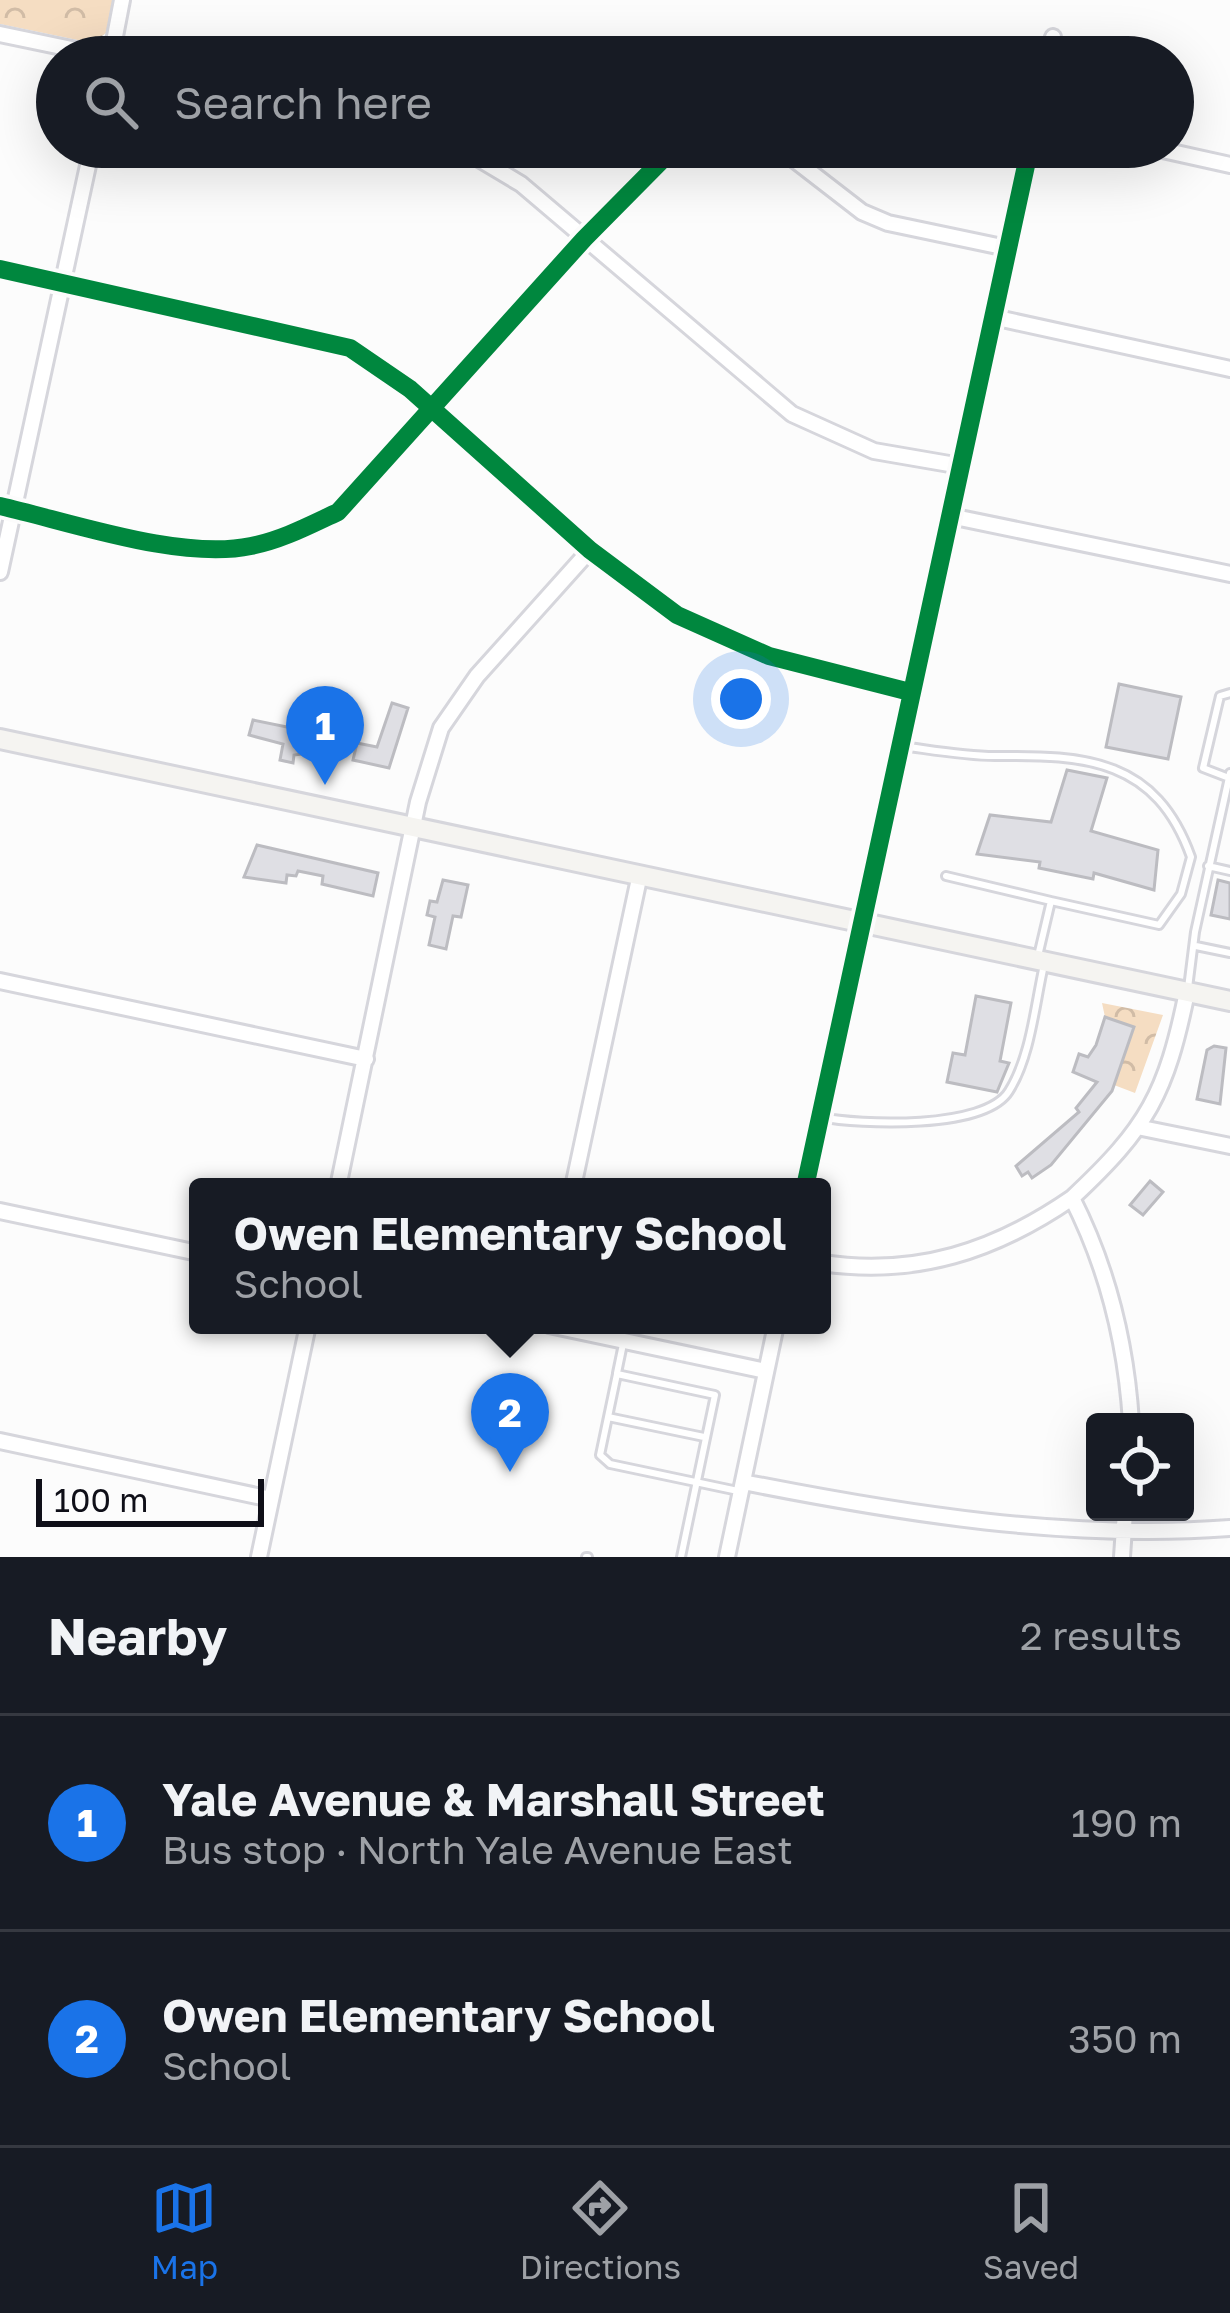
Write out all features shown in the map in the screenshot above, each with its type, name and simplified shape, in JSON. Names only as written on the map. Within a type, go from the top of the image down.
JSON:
[{"type":"main road","points":[[0,739],[1230,1001]]},
{"type":"street","points":[[115,36],[122,0]]},
{"type":"street","points":[[0,34],[36,41]]},
{"type":"street","points":[[1194,157],[1230,165]]},
{"type":"street","points":[[0,572],[7,507],[87,168]]},
{"type":"street","points":[[494,168],[521,184],[792,414],[874,451],[961,466]]},
{"type":"street","points":[[7,507],[179,545],[249,547],[286,537],[338,512],[434,411],[584,239],[654,168]]},
{"type":"street","points":[[805,168],[862,212],[888,223],[1007,248]]},
{"type":"street","points":[[807,1178],[1025,168]]},
{"type":"street","points":[[0,269],[336,342],[380,366],[590,550],[705,632],[769,656],[910,692]]},
{"type":"street","points":[[993,317],[1230,369]]},
{"type":"street","points":[[950,516],[1230,574]]},
{"type":"street","points":[[340,1178],[428,765],[455,704],[590,550]]},
{"type":"street","points":[[575,1178],[640,874]]},
{"type":"street","points":[[0,981],[366,1059]]},
{"type":"street","points":[[831,1265],[879,1268],[955,1258],[1030,1227],[1072,1198],[1142,1128],[1160,1093],[1187,992]]},
{"type":"street","points":[[1142,1128],[1230,1146]]},
{"type":"street","points":[[1072,1198],[1114,1304],[1130,1413]]},
{"type":"street","points":[[0,1211],[189,1251]]},
{"type":"street","points":[[259,1557],[306,1334]]},
{"type":"street","points":[[591,1334],[766,1371]]},
{"type":"street","points":[[728,1557],[774,1334]]},
{"type":"street","points":[[0,1441],[271,1498]]},
{"type":"street","points":[[742,1487],[866,1506],[1124,1534],[1230,1528]]},
{"type":"street","points":[[1122,1557],[1125,1521]]},
{"type":"lane","points":[[1187,992],[1208,866],[1230,776],[1203,768],[1220,696],[1230,693]]},
{"type":"lane","points":[[899,745],[969,755],[1056,755],[1137,777],[1162,800],[1191,856],[1181,894],[1159,925],[946,876]]},
{"type":"lane","points":[[1208,866],[1230,871]]},
{"type":"lane","points":[[820,1117],[856,1124],[946,1118],[996,1104],[1009,1092],[1027,1042],[1051,901]]},
{"type":"lane","points":[[1196,946],[1230,953]]},
{"type":"lane","points":[[623,1341],[600,1455],[610,1464],[742,1487]]},
{"type":"lane","points":[[617,1374],[715,1395],[681,1557]]},
{"type":"lane","points":[[608,1417],[706,1438]]},
{"type":"green space","points":[[0,0],[113,0],[102,36],[58,36],[0,24]]},
{"type":"green space","points":[[1102,1003],[1163,1015],[1135,1093],[1114,1085],[1134,1027],[1105,1017]]},
{"type":"building","points":[[1119,684],[1181,697],[1168,759],[1106,747]]},
{"type":"building","points":[[392,703],[408,708],[389,768],[353,760],[357,743],[377,747]]},
{"type":"building","points":[[253,720],[321,734],[318,752],[294,755],[293,763],[280,760],[283,744],[249,735]]},
{"type":"building","points":[[1067,770],[1107,778],[1091,831],[1158,850],[1154,890],[1094,873],[1093,879],[1039,868],[1040,862],[977,854],[990,815],[1051,822]]},
{"type":"building","points":[[257,845],[378,873],[373,896],[322,884],[323,876],[298,871],[296,876],[287,875],[286,883],[244,877]]},
{"type":"building","points":[[443,880],[468,885],[461,917],[453,916],[446,949],[429,945],[435,917],[427,915],[430,901],[437,902]]},
{"type":"building","points":[[1218,880],[1230,883],[1230,919],[1211,915]]},
{"type":"building","points":[[976,996],[1011,1003],[1000,1061],[1009,1063],[997,1092],[947,1082],[953,1053],[965,1055]]},
{"type":"building","points":[[1105,1017],[1134,1027],[1112,1091],[1051,1165],[1032,1178],[1028,1172],[1022,1176],[1016,1166],[1079,1112],[1076,1108],[1097,1082],[1073,1072],[1079,1054],[1088,1057],[1096,1045]]},
{"type":"building","points":[[1226,1048],[1220,1104],[1197,1099],[1207,1050]]},
{"type":"building","points":[[1150,1181],[1163,1192],[1143,1215],[1130,1205]]},
{"type":"cycle path","points":[[0,506],[126,538],[223,549],[274,540],[338,512],[584,239],[654,168]]},
{"type":"cycle path","points":[[807,1178],[1025,168]]},
{"type":"cycle path","points":[[0,269],[350,348],[410,389],[590,550],[677,615],[769,656],[910,692]]},
{"type":"place","name":"Yale Avenue & Marshall Street","points":[[325,785]]},
{"type":"place","name":"Owen Elementary School","points":[[510,1472]]}]
